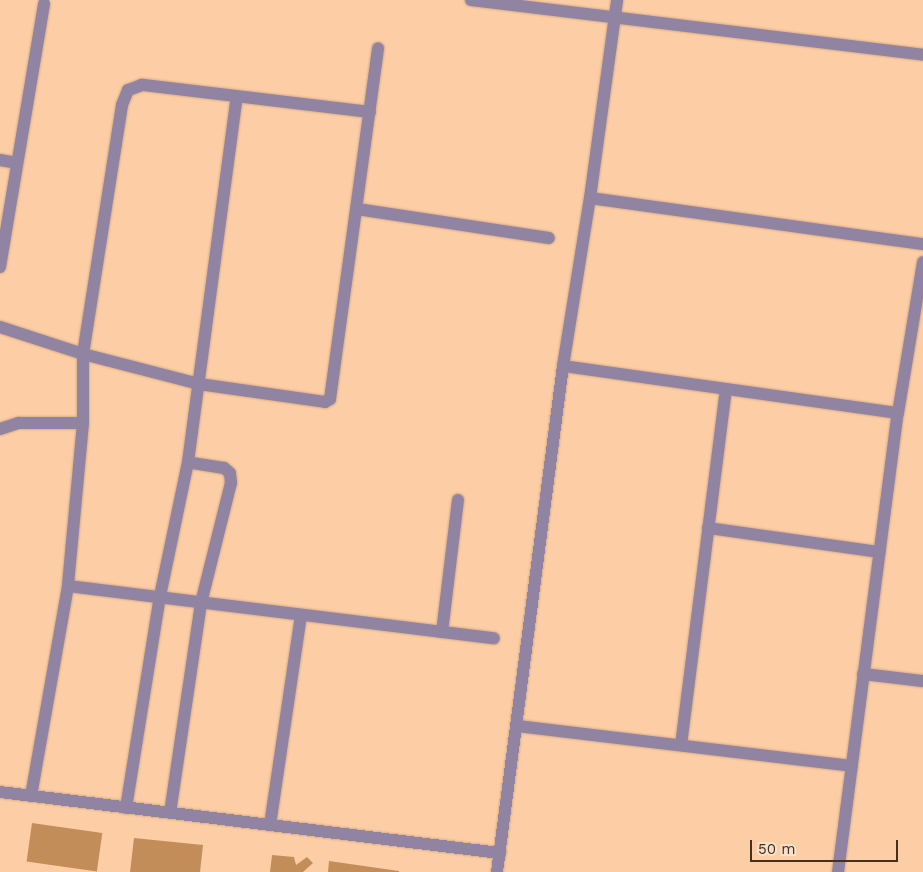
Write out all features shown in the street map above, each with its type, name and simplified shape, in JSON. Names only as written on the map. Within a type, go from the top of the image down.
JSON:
[{"type":"street","points":[[471,0],[613,19],[923,54]]},
{"type":"street","points":[[498,872],[563,366],[590,198],[617,0]]},
{"type":"street","points":[[0,267],[44,4]]},
{"type":"street","points":[[0,327],[83,354],[198,384],[325,402],[330,400],[378,48]]},
{"type":"street","points":[[31,796],[68,586],[83,423],[83,354],[122,105],[128,90],[142,85],[370,112]]},
{"type":"street","points":[[126,808],[160,596],[188,462],[237,96]]},
{"type":"street","points":[[0,160],[17,163]]},
{"type":"street","points":[[590,198],[923,244]]},
{"type":"street","points":[[357,209],[549,238]]},
{"type":"street","points":[[838,872],[898,412],[923,262]]},
{"type":"street","points":[[563,366],[726,390],[898,412]]},
{"type":"street","points":[[681,745],[726,390]]},
{"type":"street","points":[[1,431],[20,423],[83,423]]},
{"type":"street","points":[[170,813],[201,603],[231,483],[230,473],[224,468],[188,462]]},
{"type":"street","points":[[442,632],[458,500]]},
{"type":"street","points":[[708,528],[879,552]]},
{"type":"street","points":[[68,586],[494,638]]},
{"type":"street","points":[[270,825],[301,615]]},
{"type":"street","points":[[864,674],[923,681]]},
{"type":"street","points":[[517,726],[852,766]]},
{"type":"street","points":[[0,792],[500,853]]},
{"type":"building","points":[[32,823],[102,833],[97,872],[27,862]]},
{"type":"building","points":[[134,838],[203,845],[200,872],[130,872]]},
{"type":"building","points":[[272,855],[294,857],[296,865],[307,857],[313,863],[303,872],[270,872]]},
{"type":"building","points":[[329,861],[399,871],[399,872],[328,872]]}]
